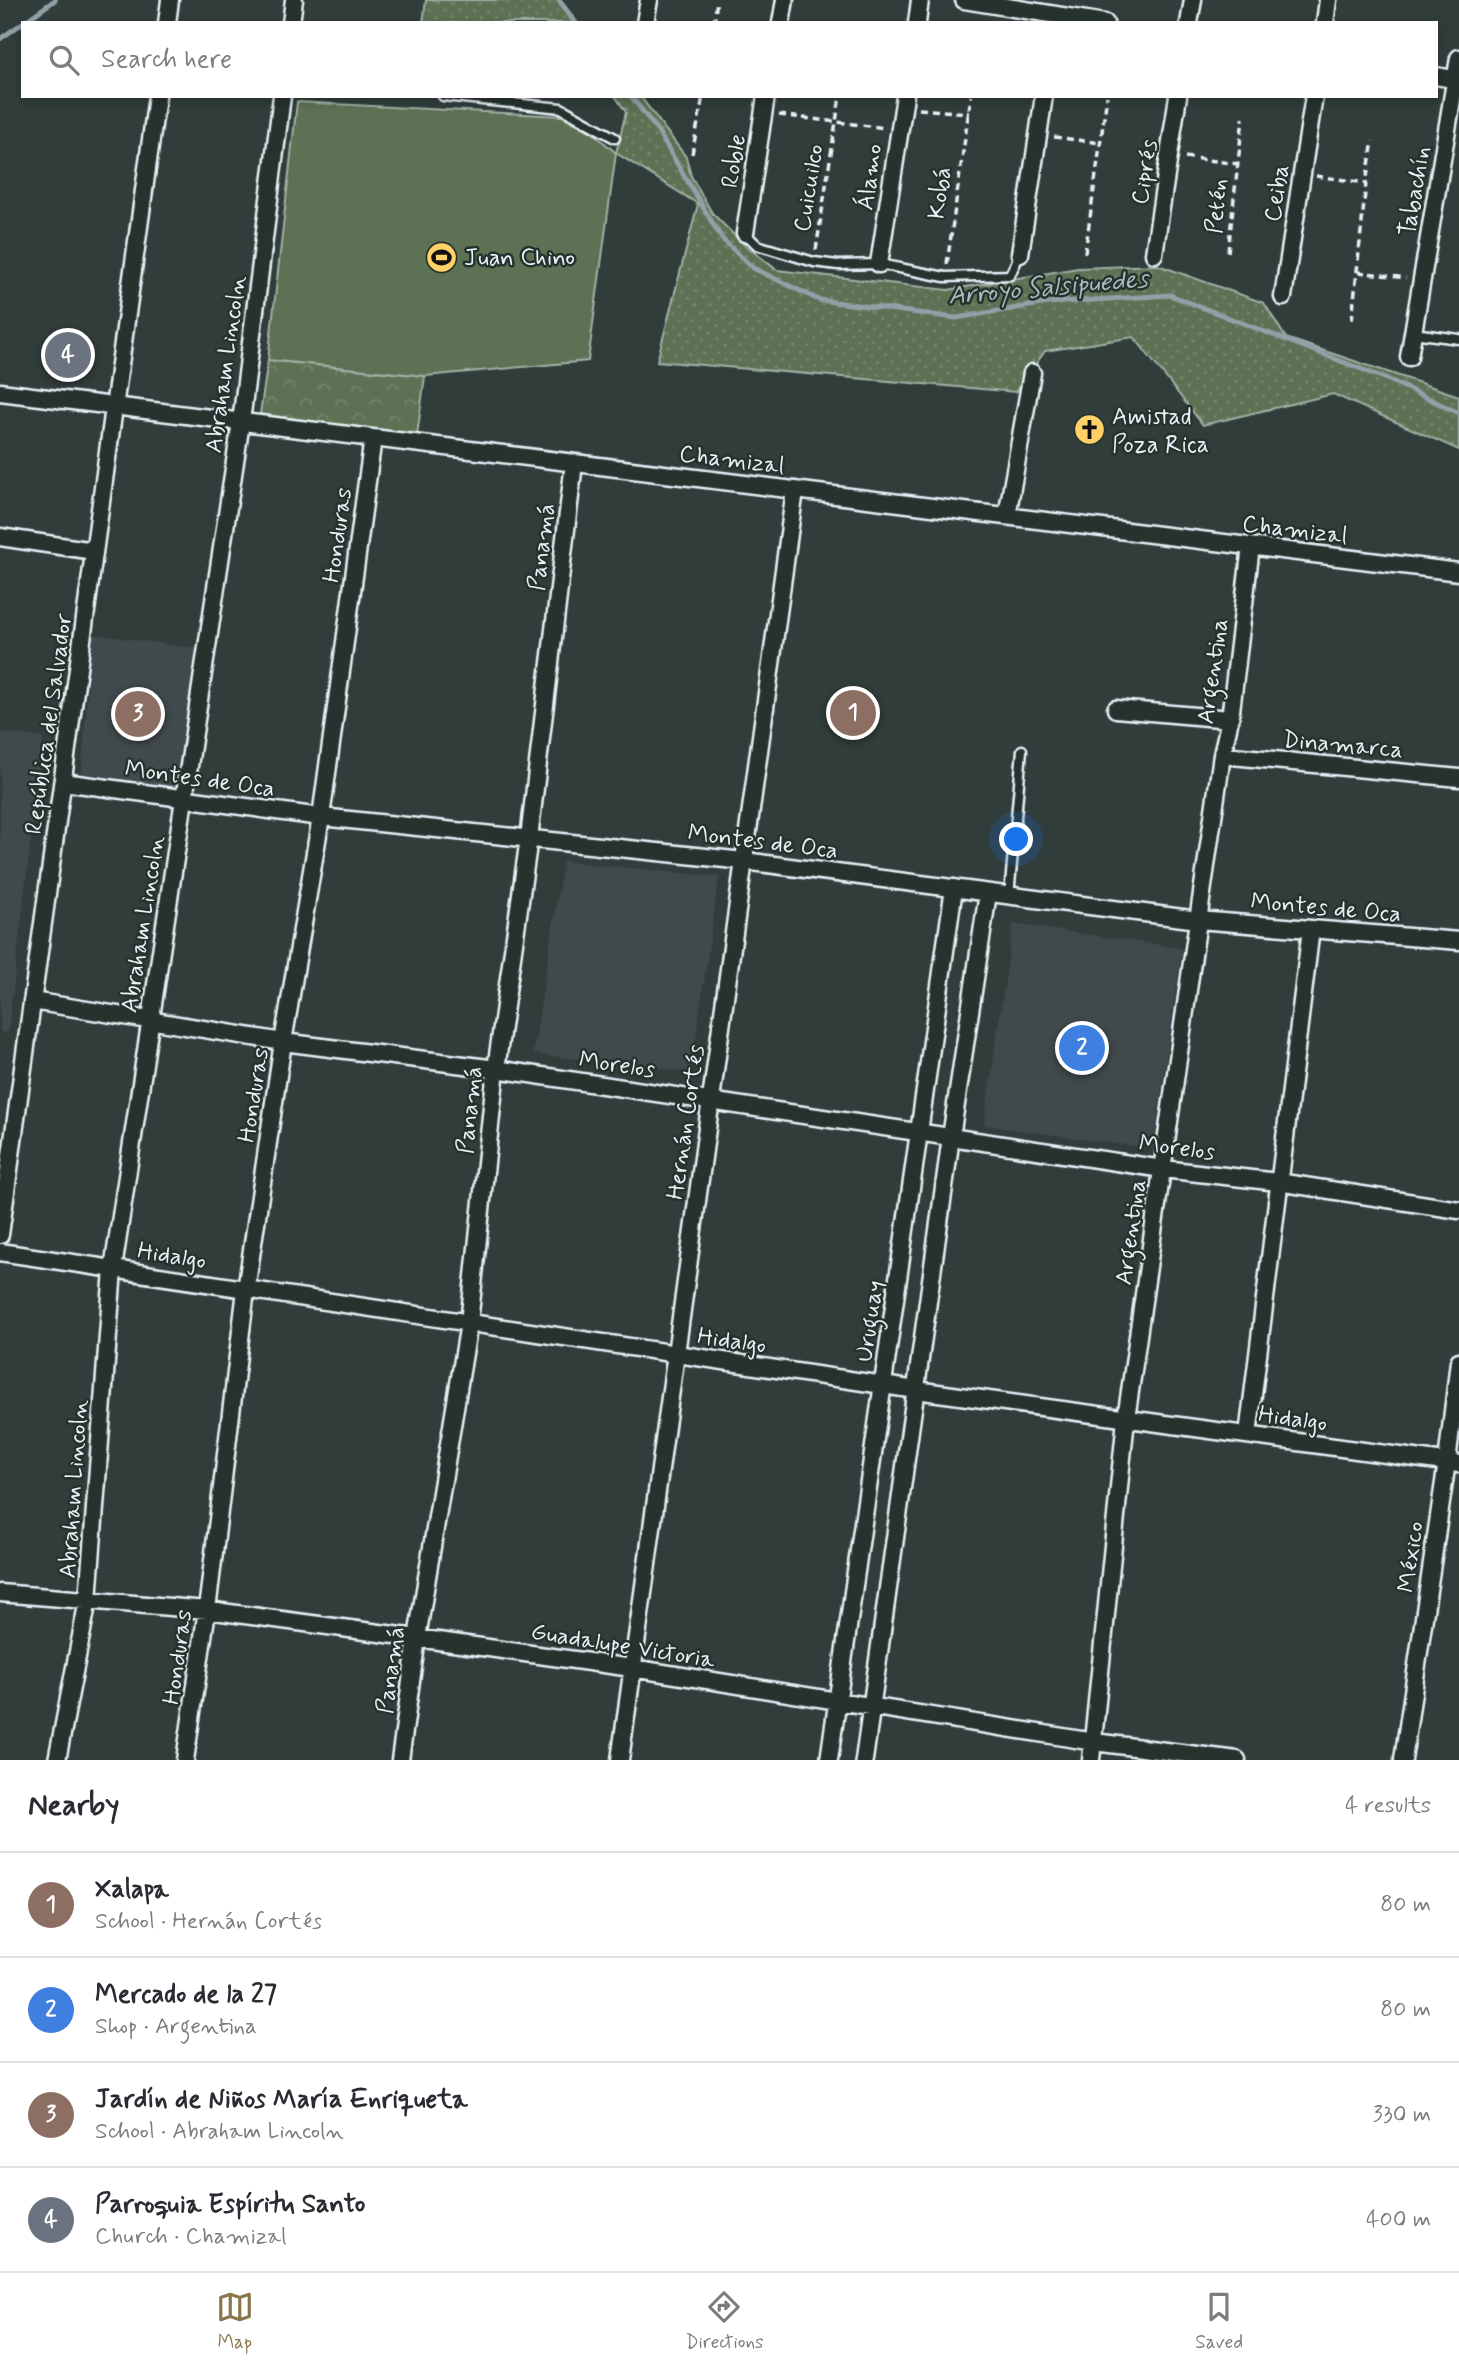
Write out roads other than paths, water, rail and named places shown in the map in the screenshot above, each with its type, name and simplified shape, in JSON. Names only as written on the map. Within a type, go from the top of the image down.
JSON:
[{"type":"street","points":[[167,21],[170,0]]},
{"type":"street","points":[[291,21],[294,0]]},
{"type":"street","points":[[645,21],[649,0]]},
{"type":"street","points":[[781,21],[785,0]]},
{"type":"street","points":[[916,21],[920,0]]},
{"type":"street","points":[[964,0],[1095,21]]},
{"type":"street","points":[[1189,21],[1192,0]]},
{"type":"street","points":[[1325,21],[1328,0]]},
{"type":"street","name":"Tabachín","points":[[1409,356],[1459,58]]},
{"type":"street","points":[[1438,76],[1457,79]]},
{"type":"street","name":"República del Salvador","points":[[0,1236],[157,98]]},
{"type":"street","name":"Abraham Lincoln","points":[[57,1760],[88,1600],[113,1269],[241,422],[282,98]]},
{"type":"street","name":"Roble","points":[[745,233],[766,98]]},
{"type":"street","points":[[1020,254],[1044,98]]},
{"type":"street","name":"Ciprés","points":[[1154,254],[1178,98]]},
{"type":"street","name":"Ceiba","points":[[1283,298],[1314,98]]},
{"type":"street","name":"Álamo","points":[[879,264],[904,102]]},
{"type":"street","points":[[1007,516],[1032,373]]},
{"type":"street","name":"Chamizal","points":[[0,392],[1459,572]]},
{"type":"street","name":"Honduras","points":[[185,1760],[207,1611],[246,1290],[321,817],[373,438]]},
{"type":"street","name":"Panamá","points":[[400,1760],[417,1638],[469,1323],[496,1069],[529,838],[574,463]]},
{"type":"street","name":"Hernán Cortés","points":[[620,1760],[795,490]]},
{"type":"street","points":[[0,537],[94,551]]},
{"type":"street","name":"Argentina","points":[[1091,1760],[1126,1419],[1222,755],[1230,719],[1251,546]]},
{"type":"street","points":[[1116,709],[1230,719]]},
{"type":"street","name":"Dinamarca","points":[[1222,755],[1459,778]]},
{"type":"street","name":"Montes de Oca","points":[[63,782],[321,817],[744,861],[1198,920],[1459,942]]},
{"type":"street","name":"Uruguay","points":[[829,1760],[954,888]]},
{"type":"street","points":[[864,1760],[988,893]]},
{"type":"street","points":[[1248,1435],[1311,929]]},
{"type":"street","name":"Morelos","points":[[32,1001],[284,1042],[496,1069],[1163,1169],[1279,1182],[1459,1210]]},
{"type":"street","name":"Hidalgo","points":[[0,1252],[916,1390],[1453,1463]]},
{"type":"street","name":"México","points":[[1403,1760],[1453,1463],[1459,1361]]},
{"type":"street","name":"Guadalupe Victoria","points":[[0,1592],[207,1611],[417,1638],[632,1668],[837,1703],[1094,1742],[1237,1760]]},
{"type":"lane","points":[[463,98],[561,108],[615,138]]},
{"type":"lane","points":[[745,233],[757,246],[814,262],[838,265],[879,264],[945,277],[1010,275],[1020,254]]},
{"type":"lane","points":[[1413,333],[1459,339]]},
{"type":"lane","points":[[1009,897],[1022,750]]},
{"type":"waterway","name":"Arroyo Salsipuedes","points":[[25,21],[55,0]]},
{"type":"waterway","name":"Arroyo Salsipuedes","points":[[559,0],[575,21]]},
{"type":"waterway","name":"Arroyo Salsipuedes","points":[[0,39],[21,24]]},
{"type":"waterway","name":"Arroyo Salsipuedes","points":[[633,98],[657,130],[722,239],[753,268],[819,300],[956,318],[1048,303],[1170,295],[1387,379],[1459,413]]},
{"type":"place","name":"Juan Chino","points":[[441,257]]},
{"type":"place","name":"Parroquia Espíritu Santo","points":[[68,355]]},
{"type":"place","name":"Amistad Poza Rica","points":[[1089,430]]},
{"type":"place","name":"Xalapa","points":[[853,713]]},
{"type":"place","name":"Jardín de Niños María Enriqueta","points":[[138,714]]},
{"type":"place","name":"Mercado de la 27","points":[[1082,1048]]}]
